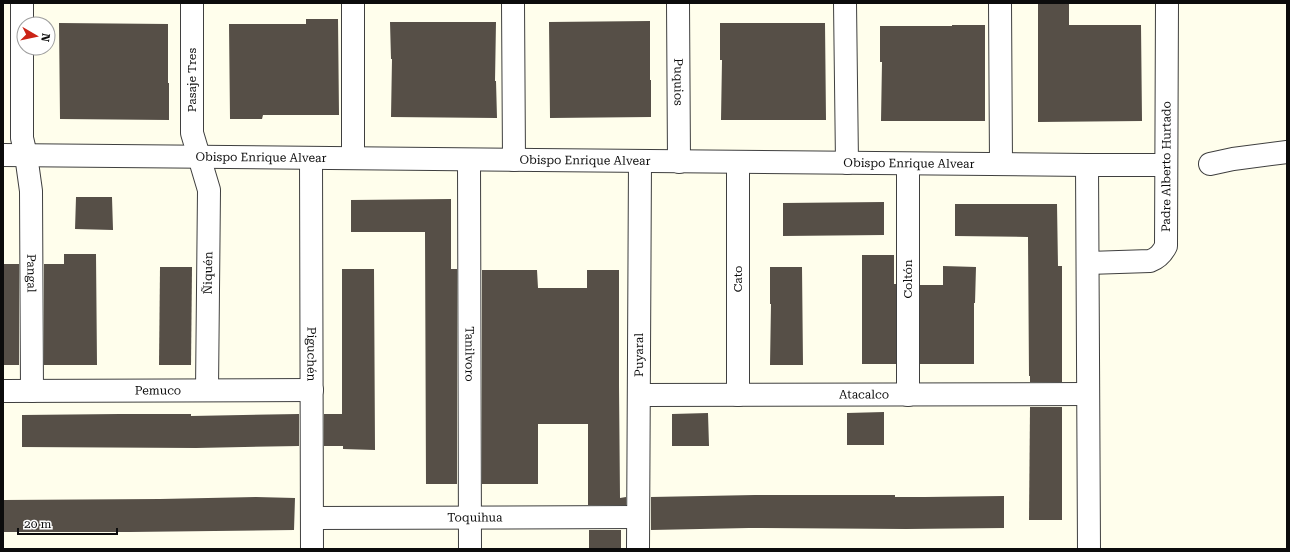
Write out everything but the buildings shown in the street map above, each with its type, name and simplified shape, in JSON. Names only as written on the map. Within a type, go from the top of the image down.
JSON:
[{"type":"street","name":"Pangal","points":[[22,3],[22,138],[31,191],[32,391]]},
{"type":"street","name":"Pasaje Tres","points":[[192,3],[192,133],[199,157]]},
{"type":"street","points":[[352,3],[353,158]]},
{"type":"street","points":[[513,3],[514,160]]},
{"type":"street","name":"Puquios","points":[[678,3],[679,162]]},
{"type":"street","points":[[845,3],[847,163]]},
{"type":"street","points":[[1000,3],[1001,164]]},
{"type":"street","name":"Padre Alberto Hurtado","points":[[1088,263],[1150,261],[1163,253],[1166,246],[1167,3]]},
{"type":"street","points":[[1210,164],[1232,159],[1287,152]]},
{"type":"street","name":"Obispo Enrique Alvear","points":[[3,155],[1087,166],[1166,165]]},
{"type":"street","name":"Ñiquén","points":[[199,157],[209,190],[207,390]]},
{"type":"street","name":"Piguchén","points":[[311,158],[312,549]]},
{"type":"street","name":"Tanilvoro","points":[[470,160],[470,549]]},
{"type":"street","name":"Puyaral","points":[[638,549],[640,161]]},
{"type":"street","name":"Cato","points":[[738,162],[738,395]]},
{"type":"street","name":"Coltón","points":[[908,164],[908,395]]},
{"type":"street","points":[[1087,166],[1089,549]]},
{"type":"street","name":"Pemuco","points":[[3,391],[312,390]]},
{"type":"street","name":"Atacalco","points":[[639,396],[1088,394]]},
{"type":"street","name":"Toquihua","points":[[312,518],[638,517]]}]
